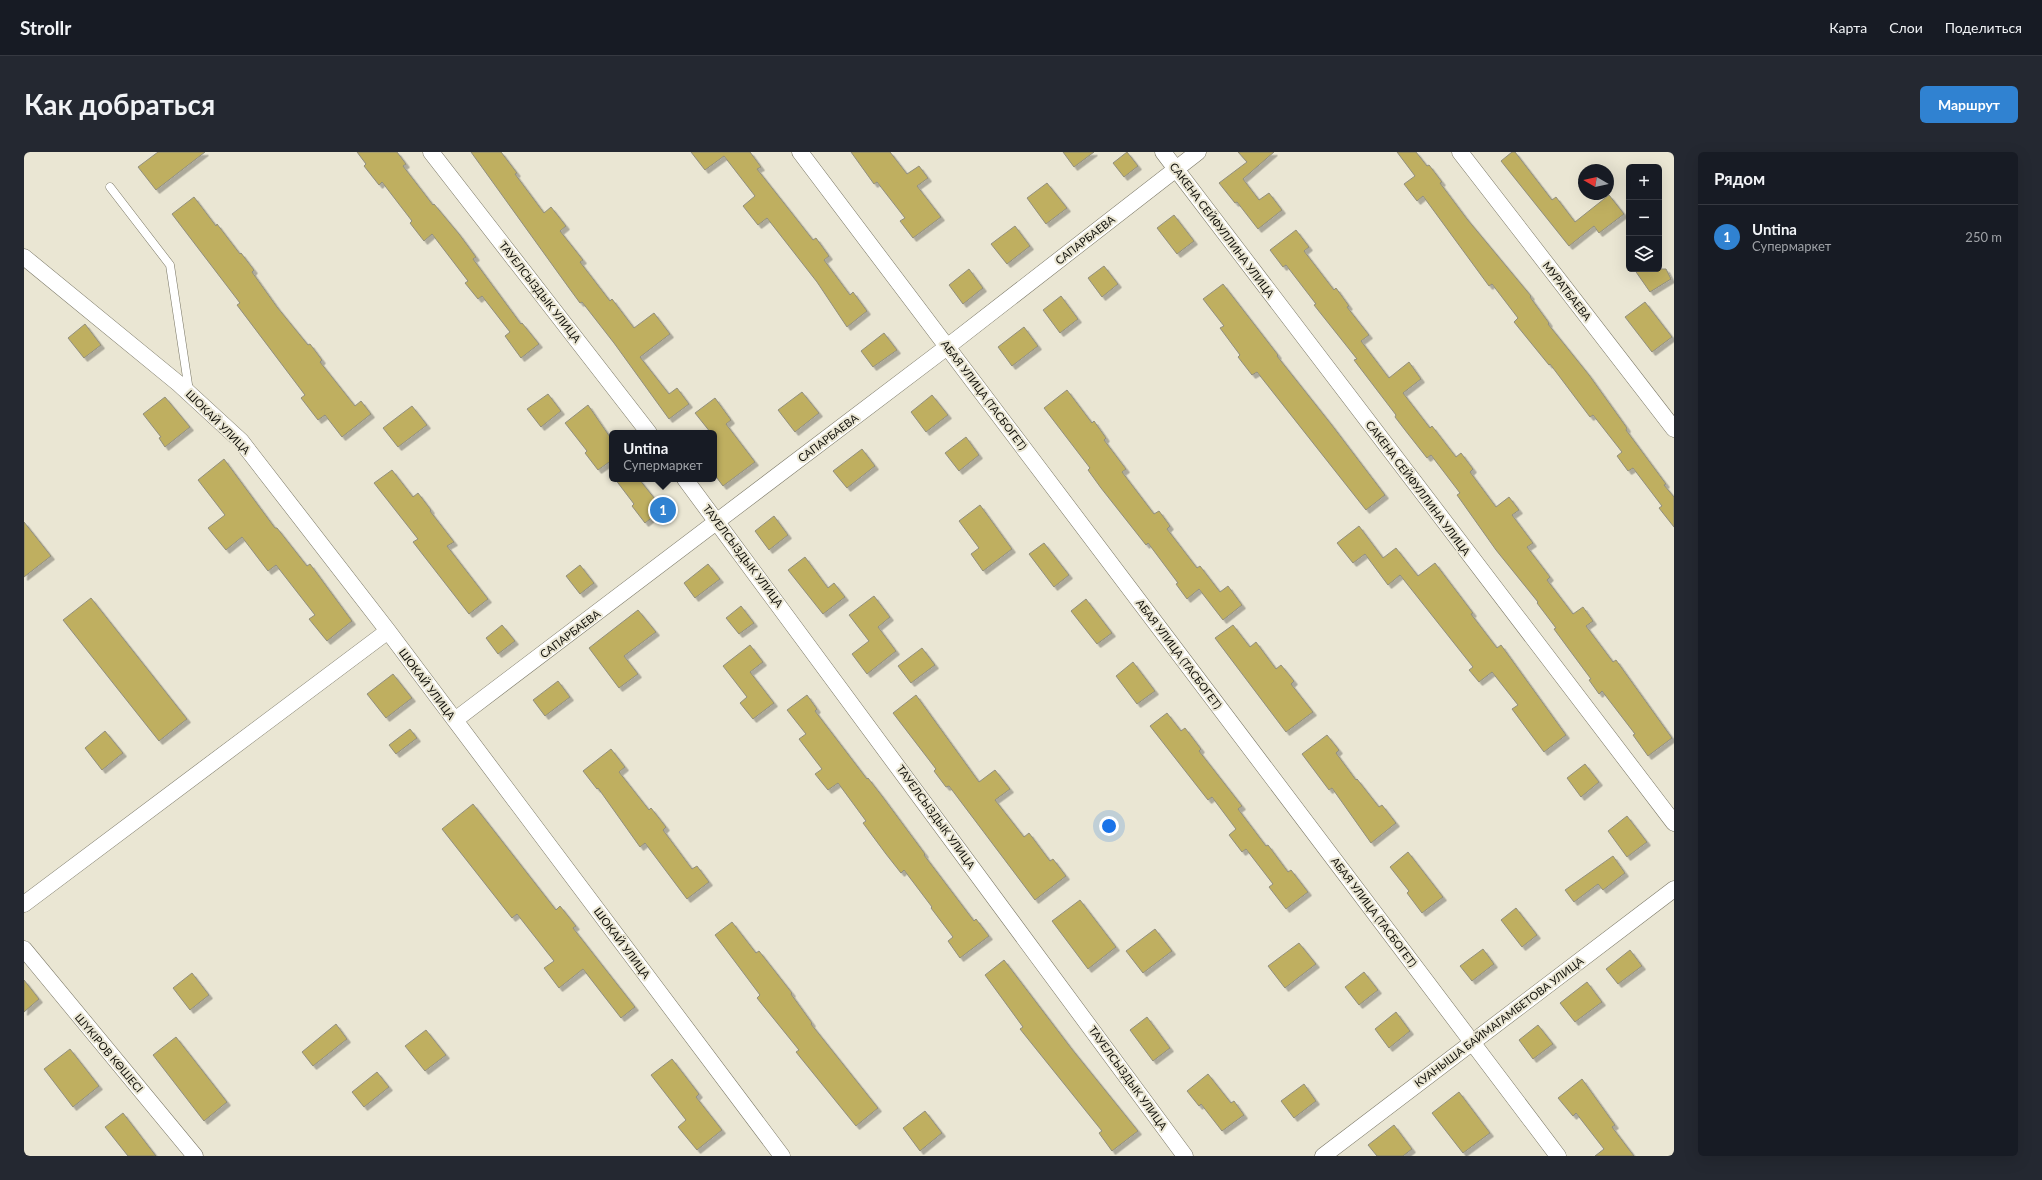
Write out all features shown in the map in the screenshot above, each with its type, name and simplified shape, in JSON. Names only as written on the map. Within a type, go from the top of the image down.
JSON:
[{"type":"street","name":"ТАУЕЛСЫЗДЫК УЛИЦА","points":[[431,152],[647,430]]},
{"type":"street","name":"АБАЯ УЛИЦА (ТАСБОГЕТ)","points":[[800,152],[1558,1156]]},
{"type":"street","name":"САКЕНА СЕЙФУЛЛИНА УЛИЦА","points":[[1163,152],[1674,823]]},
{"type":"street","name":"САПАРБАЕВА","points":[[455,720],[947,347],[1198,152]]},
{"type":"street","name":"МУРАТБАЕВА","points":[[1460,152],[1674,429]]},
{"type":"street","name":"ШОКАЙ УЛИЦА","points":[[24,257],[189,392],[241,441],[388,630],[782,1156]]},
{"type":"street","name":"ТАУЕЛСЫЗДЫК УЛИЦА","points":[[687,482],[1185,1156]]},
{"type":"street","points":[[24,904],[388,630]]},
{"type":"street","name":"КУАНЫША БАЙМАГАМБЕТОВА УЛИЦА","points":[[1324,1156],[1674,889]]},
{"type":"street","name":"ШҮКІРОВ КӨШЕСІ","points":[[24,949],[195,1156]]},
{"type":"lane","points":[[110,187],[170,264],[189,392]]},
{"type":"building","points":[[158,152],[205,152],[156,190],[138,167]]},
{"type":"building","points":[[357,152],[397,152],[406,164],[403,166],[433,205],[434,204],[459,234],[476,257],[473,259],[521,324],[522,323],[539,344],[521,358],[505,336],[510,332],[482,296],[478,299],[465,283],[468,281],[432,234],[424,241],[410,223],[412,221],[382,182],[379,185],[364,166],[366,164]]},
{"type":"building","points":[[471,152],[501,152],[517,173],[515,174],[544,213],[551,207],[566,226],[560,231],[583,260],[580,262],[610,301],[612,299],[634,328],[654,313],[670,334],[640,357],[669,394],[677,388],[689,404],[669,419],[614,343],[582,302],[580,303]]},
{"type":"building","points":[[691,152],[750,152],[761,167],[757,169],[813,240],[816,238],[829,256],[824,260],[850,295],[853,292],[867,311],[847,327],[817,282],[767,218],[758,225],[743,206],[755,196],[724,156],[705,170]]},
{"type":"building","points":[[851,152],[890,152],[907,174],[919,166],[928,178],[917,186],[941,217],[913,238],[900,221],[905,218],[877,182],[874,184]]},
{"type":"building","points":[[1063,152],[1094,152],[1074,167]]},
{"type":"building","points":[[1127,152],[1138,166],[1124,177],[1113,163]]},
{"type":"building","points":[[1238,152],[1274,152],[1243,179],[1259,200],[1269,193],[1282,210],[1258,229],[1237,202],[1235,203],[1219,183],[1247,162]]},
{"type":"building","points":[[1397,152],[1416,152],[1427,166],[1429,165],[1442,182],[1440,183],[1467,219],[1531,296],[1530,297],[1549,323],[1548,324],[1589,375],[1627,428],[1626,430],[1666,484],[1664,485],[1674,497],[1674,527],[1659,508],[1662,506],[1633,468],[1628,471],[1617,456],[1622,452],[1593,415],[1590,417],[1550,364],[1549,365],[1514,322],[1518,318],[1492,284],[1489,286],[1423,196],[1417,201],[1404,184],[1415,176]]},
{"type":"building","points":[[1512,152],[1515,152],[1552,200],[1556,197],[1575,222],[1603,200],[1613,200],[1624,214],[1599,233],[1594,226],[1569,246],[1501,161]]},
{"type":"building","points":[[1047,183],[1067,208],[1046,224],[1027,198]]},
{"type":"building","points":[[194,197],[216,226],[217,224],[240,254],[241,253],[254,270],[252,272],[277,307],[308,345],[310,344],[322,360],[320,362],[355,406],[361,401],[371,414],[342,437],[325,415],[318,420],[301,398],[305,395],[237,305],[240,303],[172,214]]},
{"type":"building","points":[[1174,215],[1194,241],[1177,254],[1157,228]]},
{"type":"building","points":[[1015,226],[1030,246],[1007,264],[991,244]]},
{"type":"building","points":[[1296,230],[1309,247],[1304,251],[1334,290],[1336,288],[1349,306],[1347,307],[1369,335],[1361,341],[1389,378],[1409,362],[1421,379],[1403,393],[1430,428],[1432,426],[1456,457],[1461,453],[1473,469],[1470,472],[1496,507],[1509,497],[1519,510],[1512,515],[1533,543],[1527,547],[1550,577],[1547,580],[1573,614],[1583,607],[1593,621],[1586,626],[1613,662],[1616,660],[1672,738],[1648,756],[1633,735],[1635,734],[1602,691],[1599,694],[1589,680],[1591,679],[1554,629],[1556,628],[1537,603],[1538,602],[1496,550],[1457,495],[1460,493],[1431,455],[1427,458],[1405,430],[1395,417],[1396,415],[1354,360],[1357,359],[1314,305],[1316,304],[1286,265],[1283,267],[1270,250]]},
{"type":"building","points":[[1104,266],[1118,284],[1102,297],[1088,278]]},
{"type":"building","points":[[969,269],[983,288],[963,304],[949,285]]},
{"type":"building","points":[[1662,269],[1666,269],[1671,279],[1650,292],[1636,272],[1662,272]]},
{"type":"building","points":[[1223,284],[1385,495],[1366,510],[1257,372],[1252,375],[1238,357],[1240,355],[1220,328],[1224,326],[1203,299]]},
{"type":"building","points":[[1061,296],[1078,319],[1060,333],[1043,310]]},
{"type":"building","points":[[1645,302],[1672,337],[1652,352],[1625,317]]},
{"type":"building","points":[[85,324],[101,345],[84,358],[68,338]]},
{"type":"building","points":[[1024,327],[1038,346],[1012,366],[998,347]]},
{"type":"building","points":[[884,333],[897,350],[873,367],[861,351]]},
{"type":"building","points":[[1067,390],[1092,423],[1094,421],[1106,438],[1104,440],[1126,469],[1122,472],[1154,514],[1159,511],[1170,526],[1167,529],[1197,568],[1200,566],[1220,592],[1228,586],[1242,605],[1223,620],[1199,589],[1187,599],[1176,584],[1178,583],[1148,543],[1146,545],[1101,488],[1088,470],[1090,468],[1044,408]]},
{"type":"building","points":[[802,392],[819,413],[795,432],[778,410]]},
{"type":"building","points":[[548,394],[561,411],[541,427],[527,409]]},
{"type":"building","points":[[932,395],[948,415],[926,432],[911,412]]},
{"type":"building","points":[[165,397],[190,427],[165,447],[159,438],[161,437],[143,414]]},
{"type":"building","points":[[715,398],[731,420],[726,424],[755,462],[723,486],[717,478],[717,430],[709,430],[695,413]]},
{"type":"building","points":[[588,405],[609,436],[609,462],[598,470],[585,453],[587,451],[565,423]]},
{"type":"building","points":[[412,406],[427,425],[398,447],[383,428]]},
{"type":"building","points":[[966,437],[979,455],[959,471],[945,453]]},
{"type":"building","points":[[862,449],[875,466],[847,488],[833,471]]},
{"type":"building","points":[[224,459],[275,528],[277,528],[307,566],[310,564],[352,621],[327,641],[309,619],[315,615],[276,565],[268,571],[242,537],[226,550],[208,528],[225,515],[198,480]]},
{"type":"building","points":[[392,470],[413,497],[418,493],[431,510],[430,511],[454,542],[447,546],[488,599],[469,614],[413,542],[418,539],[374,483]]},
{"type":"building","points":[[617,482],[641,482],[663,509],[645,523],[632,506],[634,504]]},
{"type":"building","points":[[980,505],[1012,549],[983,571],[971,554],[979,548],[959,521]]},
{"type":"building","points":[[774,516],[788,535],[769,550],[755,531]]},
{"type":"building","points":[[24,522],[51,556],[24,577]]},
{"type":"building","points":[[1359,526],[1383,558],[1396,548],[1418,576],[1435,563],[1473,613],[1471,614],[1497,648],[1501,645],[1566,735],[1544,752],[1512,709],[1518,705],[1492,672],[1479,682],[1469,670],[1473,667],[1400,575],[1388,585],[1365,554],[1353,563],[1337,543]]},
{"type":"building","points":[[1044,543],[1069,575],[1054,587],[1029,554]]},
{"type":"building","points":[[805,557],[828,588],[834,583],[845,597],[823,614],[788,570]]},
{"type":"building","points":[[708,564],[720,579],[695,598],[684,583]]},
{"type":"building","points":[[580,565],[594,583],[580,594],[566,576]]},
{"type":"building","points":[[874,596],[890,617],[878,627],[896,651],[867,674],[852,654],[869,641],[849,615]]},
{"type":"building","points":[[91,598],[187,719],[159,741],[63,620]]},
{"type":"building","points":[[1086,599],[1112,633],[1097,644],[1071,611]]},
{"type":"building","points":[[741,606],[754,623],[739,634],[726,618]]},
{"type":"building","points":[[638,610],[656,632],[624,656],[638,674],[619,688],[589,648]]},
{"type":"building","points":[[502,625],[515,641],[498,654],[486,638]]},
{"type":"building","points":[[1233,625],[1250,647],[1256,642],[1276,669],[1281,665],[1294,681],[1291,684],[1313,712],[1286,732],[1215,638]]},
{"type":"building","points":[[750,645],[763,662],[750,672],[774,703],[753,719],[740,703],[747,697],[723,666]]},
{"type":"building","points":[[922,648],[935,665],[911,683],[898,666]]},
{"type":"building","points":[[1133,662],[1155,691],[1137,704],[1116,676]]},
{"type":"building","points":[[393,674],[412,698],[386,718],[367,694]]},
{"type":"building","points":[[558,681],[570,697],[545,716],[533,700]]},
{"type":"building","points":[[807,695],[817,709],[815,711],[867,779],[868,778],[882,796],[974,921],[976,919],[989,936],[960,958],[948,941],[953,937],[904,870],[901,873],[886,854],[863,823],[866,821],[838,783],[828,790],[815,774],[822,769],[799,739],[806,734],[787,710]]},
{"type":"building","points":[[916,695],[979,782],[995,770],[1010,789],[995,800],[1024,837],[1029,833],[1050,861],[1053,859],[1066,876],[1035,900],[949,786],[946,787],[934,771],[936,769],[893,713]]},
{"type":"building","points":[[1167,713],[1181,731],[1185,728],[1201,749],[1199,751],[1242,806],[1238,809],[1266,846],[1268,845],[1288,872],[1291,870],[1308,892],[1286,909],[1269,887],[1273,884],[1246,849],[1242,852],[1229,835],[1236,829],[1212,797],[1208,800],[1150,726]]},
{"type":"building","points":[[410,729],[417,738],[396,754],[389,745]]},
{"type":"building","points":[[105,731],[123,753],[102,770],[85,748]]},
{"type":"building","points":[[1327,735],[1339,750],[1336,753],[1356,780],[1357,779],[1379,807],[1382,805],[1396,823],[1371,843],[1332,788],[1329,790],[1302,754]]},
{"type":"building","points":[[611,749],[625,767],[619,772],[649,810],[651,808],[666,827],[663,830],[692,869],[697,866],[709,882],[687,899],[645,843],[640,847],[598,788],[597,789],[583,771]]},
{"type":"building","points":[[1585,764],[1599,782],[1581,797],[1567,778]]},
{"type":"building","points":[[473,804],[556,910],[560,906],[576,926],[573,928],[635,1007],[621,1018],[583,969],[559,988],[544,968],[554,961],[517,914],[512,918],[442,829]]},
{"type":"building","points":[[1627,816],[1647,842],[1627,857],[1608,831]]},
{"type":"building","points":[[1408,852],[1443,897],[1422,913],[1407,893],[1409,891],[1390,867]]},
{"type":"building","points":[[1613,856],[1625,873],[1603,890],[1598,884],[1574,902],[1565,890]]},
{"type":"building","points":[[1080,900],[1116,947],[1088,969],[1052,921]]},
{"type":"building","points":[[1516,908],[1537,935],[1522,947],[1501,920]]},
{"type":"building","points":[[732,922],[756,953],[759,951],[792,993],[791,994],[812,1023],[811,1024],[878,1108],[856,1126],[796,1052],[799,1050],[757,998],[760,995],[715,935]]},
{"type":"building","points":[[1155,929],[1172,951],[1143,973],[1126,951]]},
{"type":"building","points":[[1299,943],[1316,964],[1285,988],[1268,966]]},
{"type":"building","points":[[1483,949],[1494,964],[1472,981],[1460,966]]},
{"type":"building","points":[[1630,950],[1642,966],[1618,984],[1606,969]]},
{"type":"building","points":[[1004,960],[1071,1048],[1138,1131],[1112,1151],[1099,1133],[1102,1131],[1020,1029],[1023,1027],[985,975]]},
{"type":"building","points":[[1364,972],[1378,990],[1359,1005],[1345,987]]},
{"type":"building","points":[[192,973],[209,995],[190,1010],[173,988]]},
{"type":"building","points":[[24,980],[39,999],[24,1012]]},
{"type":"building","points":[[1587,982],[1602,1002],[1575,1022],[1560,1003]]},
{"type":"building","points":[[1396,1012],[1410,1031],[1389,1048],[1375,1029]]},
{"type":"building","points":[[1147,1017],[1170,1048],[1153,1061],[1130,1030]]},
{"type":"building","points":[[336,1024],[347,1039],[313,1066],[302,1052]]},
{"type":"building","points":[[1538,1025],[1553,1044],[1533,1059],[1519,1040]]},
{"type":"building","points":[[426,1030],[446,1055],[425,1071],[405,1046]]},
{"type":"building","points":[[176,1037],[227,1102],[204,1121],[153,1055]]},
{"type":"building","points":[[70,1049],[99,1086],[73,1107],[44,1069]]},
{"type":"building","points":[[672,1059],[699,1094],[696,1097],[722,1130],[697,1150],[678,1127],[686,1120],[651,1075]]},
{"type":"building","points":[[377,1072],[389,1087],[364,1107],[352,1092]]},
{"type":"building","points":[[1208,1074],[1231,1103],[1234,1101],[1244,1115],[1222,1131],[1201,1104],[1199,1106],[1187,1091]]},
{"type":"building","points":[[1582,1079],[1615,1125],[1612,1127],[1634,1156],[1595,1156],[1604,1149],[1576,1113],[1573,1116],[1558,1098]]},
{"type":"building","points":[[1304,1084],[1316,1101],[1294,1118],[1281,1101]]},
{"type":"building","points":[[1459,1092],[1490,1133],[1463,1153],[1432,1113]]},
{"type":"building","points":[[925,1111],[942,1133],[920,1151],[903,1128]]},
{"type":"building","points":[[123,1113],[156,1156],[128,1156],[105,1127]]},
{"type":"building","points":[[1394,1125],[1412,1149],[1403,1156],[1377,1156],[1368,1145]]},
{"type":"place","name":"Untina","points":[[663,510]]}]
